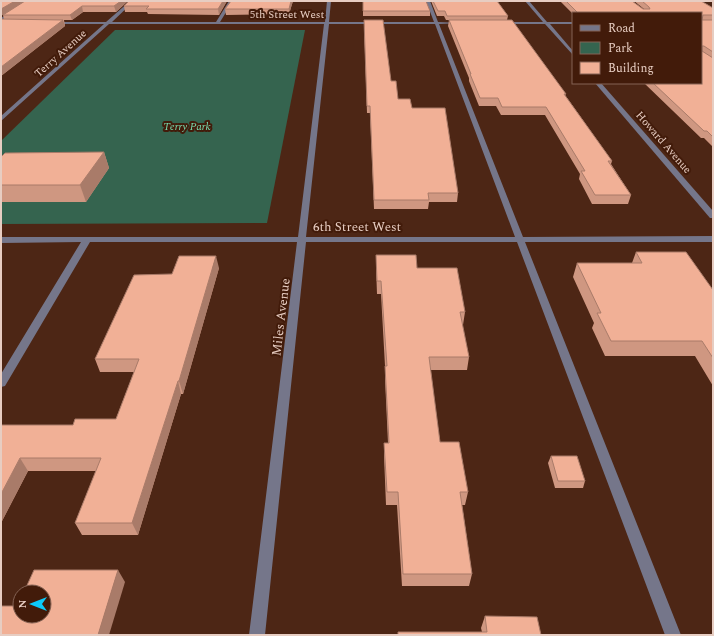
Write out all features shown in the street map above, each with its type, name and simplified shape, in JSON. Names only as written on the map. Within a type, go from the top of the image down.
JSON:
[{"type":"street","points":[[1,20],[31,1]]},
{"type":"street","name":"Terry Avenue","points":[[1,119],[132,1]]},
{"type":"street","points":[[218,22],[231,1]]},
{"type":"street","name":"Miles Avenue","points":[[256,635],[329,1]]},
{"type":"street","points":[[428,1],[672,635]]},
{"type":"street","points":[[527,1],[572,53]]},
{"type":"street","points":[[1,23],[9,23]]},
{"type":"street","name":"5th Street West","points":[[47,23],[468,23]]},
{"type":"street","points":[[499,23],[572,23]]},
{"type":"street","name":"Howard Avenue","points":[[599,84],[713,216]]},
{"type":"street","name":"6th Street West","points":[[1,240],[713,239]]},
{"type":"street","points":[[1,384],[87,240]]},
{"type":"green space","name":"Terry Park","points":[[115,30],[305,30],[267,223],[1,224],[1,141]]},
{"type":"building","points":[[1,1],[15,1],[1,9]]},
{"type":"building","points":[[25,1],[121,1],[114,6],[82,6],[70,15],[3,15]]},
{"type":"building","points":[[129,1],[223,1],[218,9],[146,9],[149,6],[124,6]]},
{"type":"building","points":[[231,1],[291,1],[289,9],[225,9]]},
{"type":"building","points":[[363,1],[426,1],[430,11],[363,11]]},
{"type":"building","points":[[433,1],[497,1],[508,16],[447,16],[445,11],[438,11]]},
{"type":"building","points":[[566,1],[632,1],[643,9],[650,9],[642,1],[701,1],[713,8],[713,15],[703,15],[702,20],[702,12],[577,12]]},
{"type":"building","points":[[1,19],[63,20],[1,67]]},
{"type":"building","points":[[364,20],[383,20],[391,81],[396,81],[398,99],[410,99],[412,108],[445,108],[458,193],[428,193],[429,200],[374,200],[370,106],[367,106]]},
{"type":"building","points":[[449,20],[512,20],[566,94],[564,94],[612,161],[608,161],[631,195],[595,195],[581,171],[585,171],[546,107],[502,107],[498,98],[480,98]]},
{"type":"building","points":[[702,20],[713,20],[713,52],[702,46]]},
{"type":"building","points":[[702,51],[713,58],[713,137],[707,131],[704,131],[654,84],[702,84]]},
{"type":"building","points":[[104,152],[80,185],[1,185],[1,157],[5,153]]},
{"type":"building","points":[[636,252],[686,252],[713,290],[713,358],[702,341],[611,341],[597,313],[601,313],[577,263],[642,263]]},
{"type":"building","points":[[376,255],[416,255],[417,268],[457,268],[465,312],[460,312],[469,357],[429,357],[440,442],[459,442],[468,492],[460,492],[472,574],[403,574],[398,492],[387,492],[384,443],[389,443],[385,366],[387,366],[381,281],[377,281]]},
{"type":"building","points":[[179,256],[216,256],[179,381],[132,523],[75,523],[101,458],[20,458],[1,494],[1,425],[73,425],[75,419],[116,419],[139,359],[95,359],[134,275],[172,274]]},
{"type":"building","points":[[551,456],[577,456],[585,481],[558,481]]},
{"type":"building","points":[[34,570],[118,570],[98,635],[1,635],[1,606],[12,606],[12,624],[52,624],[52,584],[28,584]]},
{"type":"building","points":[[485,616],[537,617],[541,635],[398,635],[398,632],[487,632]]}]
